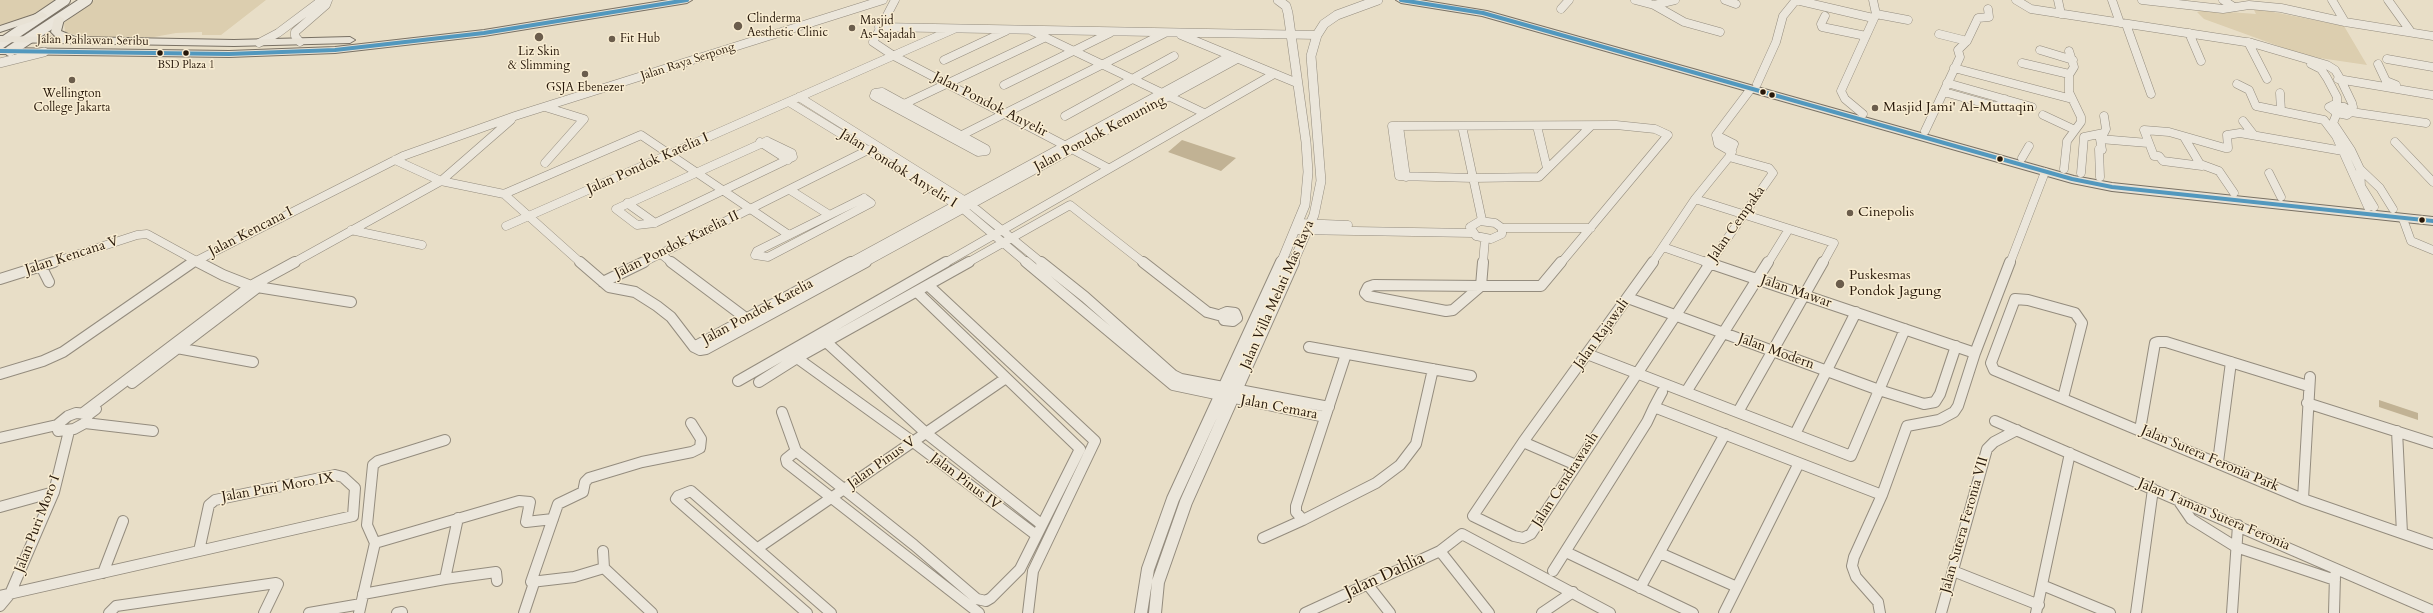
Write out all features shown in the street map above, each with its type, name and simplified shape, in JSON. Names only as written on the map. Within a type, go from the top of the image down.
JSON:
[{"type":"main road","points":[[2,41],[65,0]]},
{"type":"main road","points":[[70,0],[83,0]]},
{"type":"main road","points":[[5,51],[30,40],[86,0]]},
{"type":"main road","name":"Jalan Pahlawan Seribu","points":[[2,41],[300,42],[421,34],[640,0]]},
{"type":"main road","name":"Jalan Pahlawan Seribu","points":[[5,51],[229,54],[335,50],[484,33],[687,0]]},
{"type":"main road","points":[[1401,0],[1482,13],[1606,45],[1979,150],[2022,158],[2064,170],[2100,177],[2281,197],[2335,208],[2403,219],[2433,221]]},
{"type":"main road","points":[[1450,0],[1507,12],[1606,45]]},
{"type":"main road","points":[[0,29],[42,15]]},
{"type":"main road","points":[[60,19],[56,32],[57,35],[90,42]]},
{"type":"main road","points":[[1753,87],[1925,131],[2045,172],[2112,187],[2335,208],[2371,207],[2433,212]]},
{"type":"street","points":[[300,42],[295,36],[295,32],[326,5],[327,0]]},
{"type":"street","points":[[259,43],[278,33],[318,3],[327,0]]},
{"type":"street","name":"Jalan Raya Serpong","points":[[515,116],[883,0]]},
{"type":"street","points":[[870,42],[895,0]]},
{"type":"street","name":"Jalan Villa Melati Mas Raya","points":[[1141,613],[1155,570],[1173,500],[1222,391],[1303,227],[1308,172],[1291,34],[1286,6],[1278,0]]},
{"type":"street","name":"Jalan Villa Melati Mas Raya","points":[[1155,613],[1155,570],[1234,394],[1321,181],[1311,56],[1317,35],[1324,24],[1337,15],[1378,0]]},
{"type":"street","points":[[1561,9],[1569,0]]},
{"type":"street","points":[[1636,0],[1654,5],[1684,22],[1720,32]]},
{"type":"street","points":[[1654,5],[1675,0]]},
{"type":"street","points":[[1725,0],[1736,4]]},
{"type":"street","points":[[1730,155],[1718,144],[1716,135],[1753,87],[1776,42],[1783,16],[1796,0],[1874,16],[1908,20]]},
{"type":"street","points":[[1863,114],[1845,99],[1841,91],[1874,16],[1873,0]]},
{"type":"street","points":[[2016,0],[2031,9],[2250,42],[2327,65],[2335,70],[2353,107],[2347,115],[2337,109]]},
{"type":"street","points":[[2058,0],[2061,14]]},
{"type":"street","points":[[2112,0],[2123,23],[2151,94]]},
{"type":"street","points":[[2142,0],[2223,9],[2249,5],[2282,8],[2345,22],[2433,36]]},
{"type":"street","points":[[2223,0],[2234,7]]},
{"type":"street","points":[[2277,0],[2282,8]]},
{"type":"street","points":[[2332,0],[2345,22]]},
{"type":"street","points":[[2388,0],[2411,32]]},
{"type":"street","points":[[1925,131],[1960,57],[1958,50],[1962,44],[1967,41],[1978,18],[1988,17],[1988,9]]},
{"type":"street","points":[[1825,16],[1821,24],[1822,27],[1866,36]]},
{"type":"street","points":[[879,27],[1317,35]]},
{"type":"street","points":[[870,42],[900,28]]},
{"type":"street","name":"Jalan Pondok Katelia I","points":[[506,226],[894,56],[954,28]]},
{"type":"street","points":[[944,60],[1009,30]]},
{"type":"street","points":[[1029,30],[1204,113]]},
{"type":"street","points":[[1004,85],[1112,31]]},
{"type":"street","points":[[953,139],[1166,32]]},
{"type":"street","points":[[1176,33],[1297,83]]},
{"type":"street","points":[[2189,33],[2201,61]]},
{"type":"street","points":[[1939,34],[1967,41]]},
{"type":"street","points":[[904,104],[1044,38]]},
{"type":"street","name":"Jalan Pondok Anyelir","points":[[870,42],[1108,168]]},
{"type":"street","points":[[2250,42],[2268,51],[2316,66],[2327,78],[2337,97],[2337,109],[2333,123],[2345,138],[2360,169],[2362,186],[2371,207]]},
{"type":"street","points":[[2250,42],[2267,79]]},
{"type":"street","points":[[2040,50],[2073,60]]},
{"type":"street","points":[[0,63],[22,56],[51,51]]},
{"type":"street","points":[[2064,170],[2067,156],[2067,141],[2075,130],[2081,117],[2069,92],[2070,74],[2074,69],[2073,60],[2069,51]]},
{"type":"street","points":[[1065,116],[1174,56]]},
{"type":"street","name":"Jalan Pondok Kemuning","points":[[963,204],[1234,57]]},
{"type":"street","points":[[2387,59],[2433,67]]},
{"type":"street","points":[[2022,63],[2070,74]]},
{"type":"street","points":[[2378,64],[2388,82],[2433,90]]},
{"type":"street","points":[[1954,68],[2010,81],[2027,88],[2072,99]]},
{"type":"street","points":[[738,381],[1002,228],[1274,74]]},
{"type":"street","points":[[2327,78],[2433,95]]},
{"type":"street","points":[[1948,83],[2032,107]]},
{"type":"street","points":[[2237,84],[2249,90],[2258,109],[2281,110],[2324,120],[2343,151],[2352,175],[2371,207]]},
{"type":"street","points":[[882,92],[904,104],[986,149],[986,151],[978,152],[923,123],[874,94],[882,92]]},
{"type":"street","points":[[1944,92],[1994,106],[2003,105],[2005,99]]},
{"type":"street","points":[[2280,93],[2281,110]]},
{"type":"street","name":"Jalan Pondok Anyelir I","points":[[799,97],[1002,228],[1008,239]]},
{"type":"street","name":"Jalan Pondok Anyelir I","points":[[789,102],[868,150],[963,204],[994,233],[1008,239]]},
{"type":"street","points":[[545,107],[584,119],[580,126],[545,163]]},
{"type":"street","points":[[2350,111],[2426,123]]},
{"type":"street","points":[[58,423],[58,431],[69,431],[85,417],[258,284],[441,181],[515,116]]},
{"type":"street","name":"Jalan Kencana I","points":[[0,374],[43,361],[63,352],[197,259],[394,160],[420,149],[515,116]]},
{"type":"street","points":[[2043,116],[2075,130]]},
{"type":"street","points":[[2081,173],[2084,137],[2104,133],[2106,129],[2104,116]]},
{"type":"street","points":[[923,123],[930,119]]},
{"type":"street","points":[[2243,121],[2253,134]]},
{"type":"street","points":[[1485,239],[1481,286],[1450,311],[1368,296],[1365,293],[1368,287],[1374,285],[1481,286],[1541,286],[1668,135],[1655,129],[1639,127],[1591,126],[1398,126],[1406,177],[1473,178],[1539,177],[1544,174],[1547,168],[1591,126]]},
{"type":"street","points":[[1462,126],[1482,220]]},
{"type":"street","points":[[1537,126],[1547,168]]},
{"type":"street","points":[[2234,193],[2219,171],[2202,166],[2163,161],[2159,156],[2154,156],[2143,132],[2146,129],[2225,148],[2228,148],[2227,135],[2253,134],[2343,151]]},
{"type":"street","points":[[504,194],[641,135],[789,235]]},
{"type":"street","points":[[2184,137],[2202,166]]},
{"type":"street","points":[[2100,177],[2099,149],[2102,150],[2100,139],[2148,143]]},
{"type":"street","points":[[760,142],[773,142],[792,153],[793,157],[788,160],[724,190],[655,223],[637,225],[616,209],[760,142]]},
{"type":"street","points":[[2395,142],[2433,182]]},
{"type":"street","points":[[2022,158],[2029,146]]},
{"type":"street","name":"Jalan Pondok Katelia II","points":[[603,282],[868,150]]},
{"type":"street","name":"Jalan Rajawali","points":[[1473,516],[1524,442],[1628,298],[1695,199],[1730,155]]},
{"type":"street","name":"Jalan Cempaka","points":[[1637,372],[1742,215],[1773,173],[1769,168],[1730,155]]},
{"type":"street","points":[[394,160],[441,181],[504,194],[603,282]]},
{"type":"street","points":[[2360,169],[2380,188],[2393,209]]},
{"type":"street","points":[[1880,613],[1878,602],[1863,586],[1852,566],[1854,557],[1882,495],[1907,426],[1939,420],[1954,412],[1958,406],[1975,353],[2045,172]]},
{"type":"street","points":[[2269,173],[2281,197]]},
{"type":"street","points":[[790,190],[828,214]]},
{"type":"street","points":[[864,198],[871,202],[768,257],[755,255],[757,252],[828,214],[859,199],[864,198]]},
{"type":"street","points":[[1695,199],[1834,244],[1738,412]]},
{"type":"street","points":[[627,203],[655,223]]},
{"type":"street","name":"Jalan Pondok Katelia","points":[[603,282],[615,289],[635,292],[657,306],[670,318],[694,347],[703,350],[750,321],[963,204]]},
{"type":"street","points":[[759,382],[797,358],[929,286],[1008,239],[1070,205],[1207,312],[1222,316]]},
{"type":"street","points":[[2403,219],[2411,241],[2433,250]]},
{"type":"street","points":[[1471,230],[1475,222],[1482,220],[1495,223],[1502,231]]},
{"type":"street","points":[[1303,227],[1471,230],[1485,239],[1496,238],[1502,231],[1589,230]]},
{"type":"street","points":[[1686,392],[1789,229]]},
{"type":"street","points":[[352,230],[422,244]]},
{"type":"street","name":"Jalan Kencana V","points":[[0,279],[143,234],[197,259]]},
{"type":"street","name":"Jalan Cemara","points":[[1008,239],[1163,380],[1173,385],[1222,391],[1327,412]]},
{"type":"street","name":"Jalan Mawar","points":[[1663,247],[1975,353]]},
{"type":"street","points":[[661,254],[750,321]]},
{"type":"street","points":[[197,259],[223,275],[258,284],[351,302]]},
{"type":"street","points":[[41,266],[49,282]]},
{"type":"street","points":[[929,286],[1095,442],[1033,571],[1028,613]]},
{"type":"street","points":[[782,412],[796,451],[914,544],[977,599],[986,601],[992,598],[1020,569],[1041,524],[1059,493],[1080,447],[917,292]]},
{"type":"street","name":"Jalan Modern","points":[[1628,298],[1879,390],[1924,404],[1935,402],[1940,394],[1956,346]]},
{"type":"street","name":"Jalan Sutera Feronia Park","points":[[2063,398],[2082,323],[2075,313],[2015,298],[1991,363],[1992,366],[2003,375],[2218,462],[2303,499],[2433,544]]},
{"type":"street","points":[[1794,434],[1856,312]]},
{"type":"street","points":[[1587,354],[1637,372],[1851,456],[1905,329]]},
{"type":"street","name":"Jalan Pinus IV","points":[[818,334],[926,433],[1041,524]]},
{"type":"street","points":[[2140,430],[2154,343],[2166,342],[2231,362],[2309,381],[2303,499]]},
{"type":"street","points":[[981,353],[992,345]]},
{"type":"street","points":[[1309,347],[1471,376]]},
{"type":"street","points":[[174,348],[253,362]]},
{"type":"street","points":[[1303,520],[1296,512],[1296,506],[1346,354]]},
{"type":"street","name":"Jalan Pinus IV","points":[[797,358],[912,441],[1036,536]]},
{"type":"street","points":[[2218,462],[2231,362]]},
{"type":"street","points":[[1263,538],[1303,520],[1376,483],[1400,465],[1416,444],[1433,369]]},
{"type":"street","name":"Jalan Cendrawasih","points":[[1473,516],[1514,536],[1523,538],[1528,537],[1637,372]]},
{"type":"street","name":"Jalan Pinus V","points":[[738,551],[754,545],[833,497],[912,441],[1006,378]]},
{"type":"street","points":[[1553,571],[1647,422],[1662,392]]},
{"type":"street","points":[[2308,403],[2433,443]]},
{"type":"street","points":[[1654,407],[1882,495]]},
{"type":"street","points":[[0,438],[58,423],[68,416],[85,417],[153,431]]},
{"type":"street","name":"Jalan Taman Sutera Feronia","points":[[1995,421],[2238,525],[2433,611]]},
{"type":"street","points":[[524,613],[534,583],[531,582],[558,504],[583,492],[585,482],[589,478],[642,462],[692,452],[700,448],[702,445],[701,439],[691,423]]},
{"type":"street","name":"Jalan Sutera Feronia VII","points":[[1941,613],[1987,449],[1994,442],[2017,430]]},
{"type":"street","name":"Jalan Puri Moro I","points":[[3,598],[54,492],[69,431]]},
{"type":"street","points":[[2397,431],[2402,533]]},
{"type":"street","points":[[1640,588],[1725,434]]},
{"type":"street","points":[[361,604],[375,543],[367,525],[373,465],[378,461],[445,440]]},
{"type":"street","points":[[1524,442],[1576,465]]},
{"type":"street","points":[[796,451],[786,459],[787,463],[833,497],[979,613]]},
{"type":"street","points":[[1953,571],[2038,609],[2070,453]]},
{"type":"street","points":[[1724,613],[1799,463]]},
{"type":"street","name":"Jalan Puri Moro IX","points":[[335,475],[343,477],[356,488],[353,516],[199,552],[210,505],[215,500],[335,475]]},
{"type":"street","points":[[2136,613],[2153,489]]},
{"type":"street","points":[[807,613],[738,551],[676,499],[678,496],[691,491],[832,613]]},
{"type":"street","points":[[0,507],[54,492]]},
{"type":"street","points":[[1059,493],[1071,493]]},
{"type":"street","points":[[2178,500],[2191,519],[2236,547],[2335,580]]},
{"type":"street","points":[[375,543],[458,518],[527,501],[530,502],[526,522],[553,519]]},
{"type":"street","points":[[445,579],[458,518]]},
{"type":"street","points":[[103,573],[123,521]]},
{"type":"street","points":[[2232,613],[2238,525]]},
{"type":"street","name":"Jalan Dahlia","points":[[1306,613],[1440,551],[1462,534],[1503,557],[1573,592]]},
{"type":"street","points":[[603,551],[604,568],[640,607],[652,613]]},
{"type":"street","points":[[1440,551],[1489,613]]},
{"type":"street","points":[[3,598],[103,573],[199,552]]},
{"type":"street","points":[[1566,552],[1693,613]]},
{"type":"street","points":[[1660,553],[1737,587]]},
{"type":"street","points":[[534,583],[574,577],[604,568]]},
{"type":"street","points":[[2334,613],[2335,568]]},
{"type":"street","points":[[1020,569],[1033,571]]},
{"type":"street","points":[[309,613],[361,604],[445,579],[496,572],[498,574],[497,581]]},
{"type":"street","points":[[778,587],[791,577]]},
{"type":"street","points":[[113,609],[276,583],[278,584],[264,613]]},
{"type":"street","points":[[1368,585],[1390,613]]},
{"type":"street","points":[[2042,585],[2110,613]]},
{"type":"street","points":[[1542,613],[1573,592],[1610,613]]},
{"type":"shaded area","points":[[0,0],[58,0],[33,16],[0,27]]},
{"type":"shaded area","points":[[94,0],[266,0],[221,35],[202,35],[202,32],[176,33],[154,37],[84,37],[65,32],[64,23]]},
{"type":"shaded area","points":[[2253,8],[2344,26],[2367,65],[2306,56],[2204,19],[2197,12],[2203,10],[2256,14]]},
{"type":"shaded area","points":[[1182,140],[1236,158],[1221,171],[1168,152]]},
{"type":"shaded area","points":[[2379,400],[2418,413],[2418,420],[2379,407]]},
{"type":"transit line","points":[[0,51],[229,54],[335,50],[484,33],[687,0]]},
{"type":"transit line","points":[[1401,0],[1483,13],[2072,179],[2112,187],[2433,221]]},
{"type":"place","name":"Clinderma Aesthetic Clinic","points":[[738,26]]},
{"type":"place","name":"Masjid As-Sajadah","points":[[852,28]]},
{"type":"place","name":"Liz Skin & Slimming","points":[[539,37]]},
{"type":"place","name":"Fit Hub","points":[[612,39]]},
{"type":"place","name":"BSD Plaza 1","points":[[186,53]]},
{"type":"place","name":"GSJA Ebenezer","points":[[585,74]]},
{"type":"place","name":"Wellington College Jakarta","points":[[72,80]]},
{"type":"place","name":"Masjid Jami' Al-Muttaqin","points":[[1875,108]]},
{"type":"place","name":"Cinepolis","points":[[1850,213]]},
{"type":"place","name":"Puskesmas Pondok Jagung","points":[[1840,284]]}]
